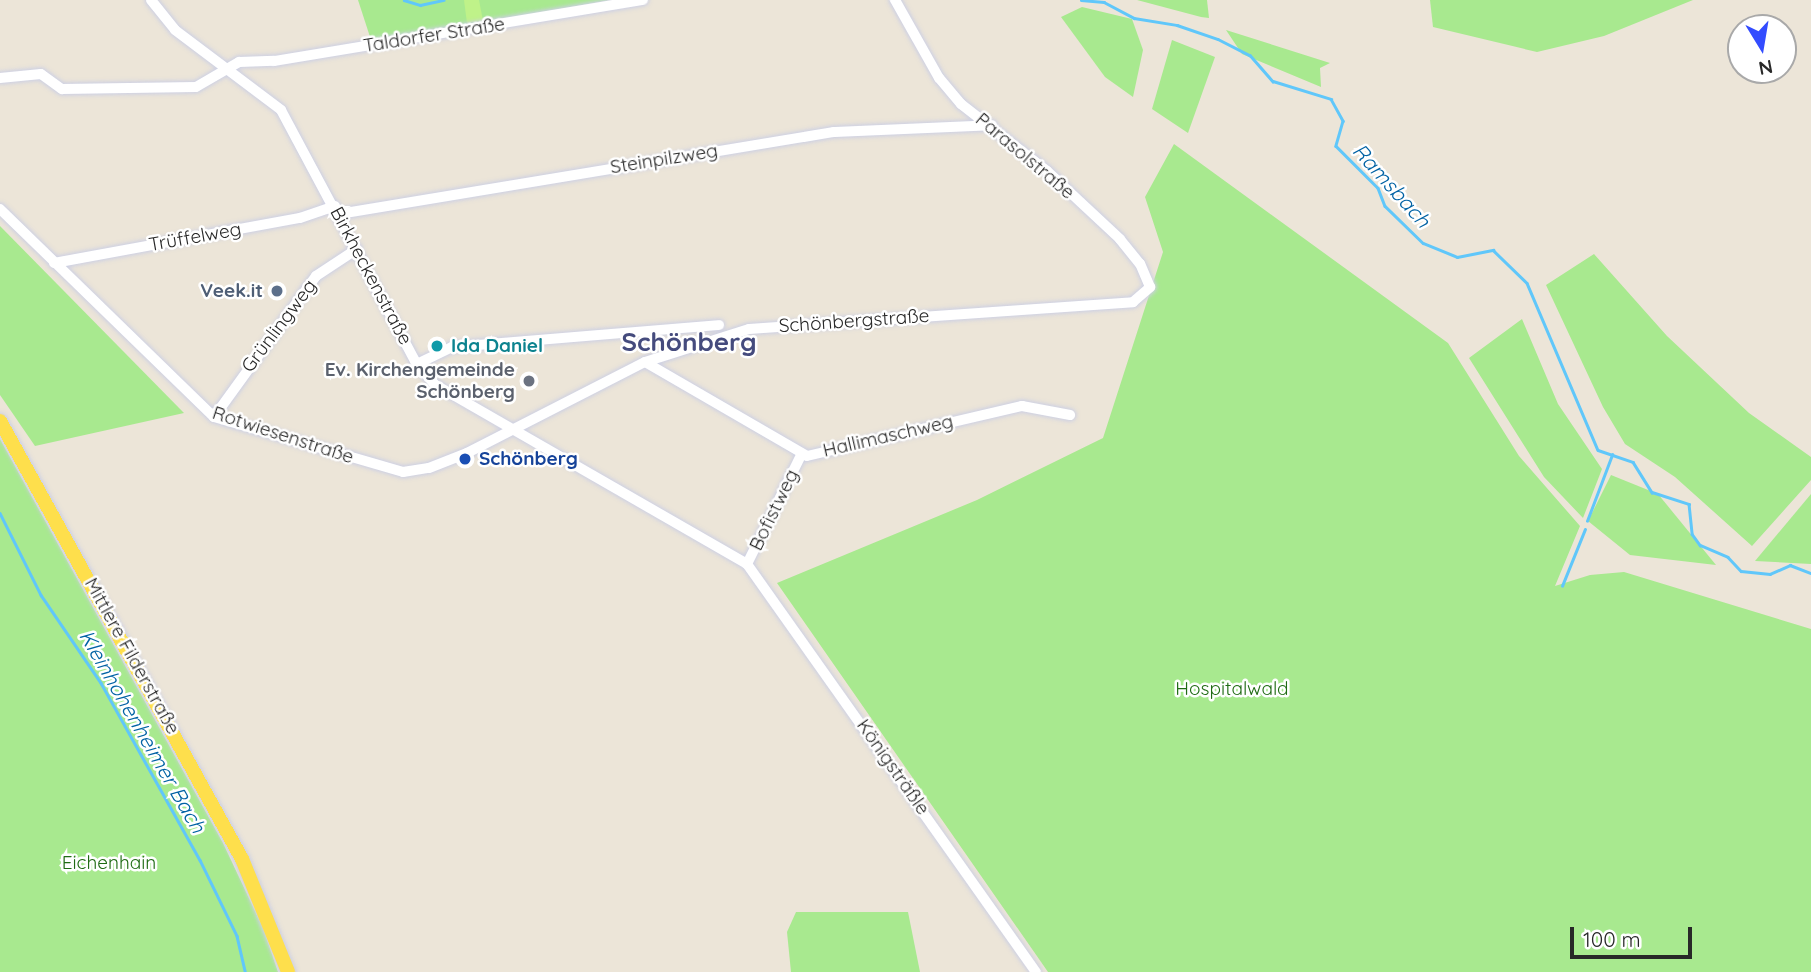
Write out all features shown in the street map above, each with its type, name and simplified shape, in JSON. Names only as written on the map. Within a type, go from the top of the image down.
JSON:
[{"type":"main road","name":"Mittlere Filderstraße","points":[[0,421],[242,859],[288,972]]},
{"type":"street","name":"Birkheckenstraße","points":[[151,0],[175,30],[281,110],[337,210],[417,364],[448,394],[747,564]]},
{"type":"street","name":"Taldorfer Straße","points":[[225,66],[643,0]]},
{"type":"street","name":"Parasolstraße","points":[[895,0],[939,78],[961,104],[992,125],[1056,180],[1140,264],[1150,287],[1133,302]]},
{"type":"street","points":[[0,78],[41,74],[62,89],[184,88],[202,85],[225,66]]},
{"type":"street","name":"Steinpilzweg","points":[[337,210],[834,132],[992,125]]},
{"type":"street","name":"Rotwiesenstraße","points":[[0,209],[214,417],[403,472],[429,468],[512,429]]},
{"type":"street","name":"Trüffelweg","points":[[54,263],[337,210]]},
{"type":"street","name":"Grünlingweg","points":[[214,417],[316,276],[357,250]]},
{"type":"street","name":"Schönbergstraße","points":[[512,429],[645,362],[749,330],[1133,302]]},
{"type":"street","points":[[417,364],[452,347],[719,325]]},
{"type":"street","name":"Hallimaschweg","points":[[645,362],[801,455],[1022,406],[1070,415]]},
{"type":"street","name":"Bofistweg","points":[[747,564],[801,455]]},
{"type":"street","name":"Königsträßle","points":[[747,564],[1036,972]]},
{"type":"green space","points":[[358,0],[610,0],[372,43]]},
{"type":"green space","points":[[464,0],[479,0],[483,21],[467,23]]},
{"type":"green space","points":[[1137,0],[1207,0],[1209,18],[1201,17]]},
{"type":"green space","points":[[1430,0],[1693,0],[1604,36],[1537,52],[1433,27]]},
{"type":"green space","points":[[1082,7],[1132,19],[1143,50],[1133,97],[1105,77],[1061,17]]},
{"type":"green space","points":[[1226,30],[1330,63],[1320,68],[1321,87],[1242,54]]},
{"type":"green space","points":[[1172,40],[1215,57],[1188,133],[1152,109]]},
{"type":"green space","name":"Hospitalwald","points":[[1174,144],[1448,343],[1519,456],[1580,526],[1555,586],[1590,575],[1624,572],[1811,629],[1811,972],[1048,972],[777,583],[977,500],[1103,438],[1163,252],[1145,197]]},
{"type":"green space","points":[[0,226],[184,413],[35,446],[0,395]]},
{"type":"green space","points":[[1594,254],[1667,336],[1749,413],[1811,457],[1811,480],[1752,546],[1675,477],[1625,444],[1603,407],[1546,285]]},
{"type":"green space","points":[[1522,319],[1558,404],[1602,469],[1583,518],[1544,477],[1469,358]]},
{"type":"green space","name":"Eichenhain","points":[[0,439],[223,843],[263,928],[278,972],[0,972]]},
{"type":"green space","points":[[1611,475],[1658,494],[1716,565],[1630,555],[1588,521]]},
{"type":"green space","points":[[1811,494],[1811,564],[1755,561]]},
{"type":"green space","points":[[796,912],[908,912],[920,972],[791,972],[787,932]]},
{"type":"waterway","name":"Ramsbach","points":[[404,0],[420,5],[443,0]]},
{"type":"waterway","name":"Ramsbach","points":[[1081,0],[1104,2],[1134,18],[1177,25],[1218,39],[1250,55],[1273,81],[1331,99],[1343,121],[1336,146],[1378,188],[1385,206],[1423,243],[1457,257],[1493,250],[1527,283],[1598,450],[1633,462],[1652,492],[1689,504],[1692,534],[1700,545],[1728,557],[1741,571],[1770,574],[1790,565],[1811,573]]},
{"type":"waterway","points":[[1587,521],[1612,455]]},
{"type":"waterway","name":"Kleinhohenheimer Bach","points":[[0,513],[41,595],[101,683],[200,860],[237,936],[245,972]]},
{"type":"waterway","points":[[1562,586],[1585,529]]},
{"type":"place","name":"Veek.it","points":[[277,291]]},
{"type":"place","name":"Ida Daniel","points":[[437,346]]},
{"type":"place","name":"Ev. Kirchengemeinde Schönberg","points":[[529,381]]},
{"type":"place","name":"Schönberg","points":[[465,459]]},
{"type":"district","name":"Schönberg","points":[[689,342]]}]
